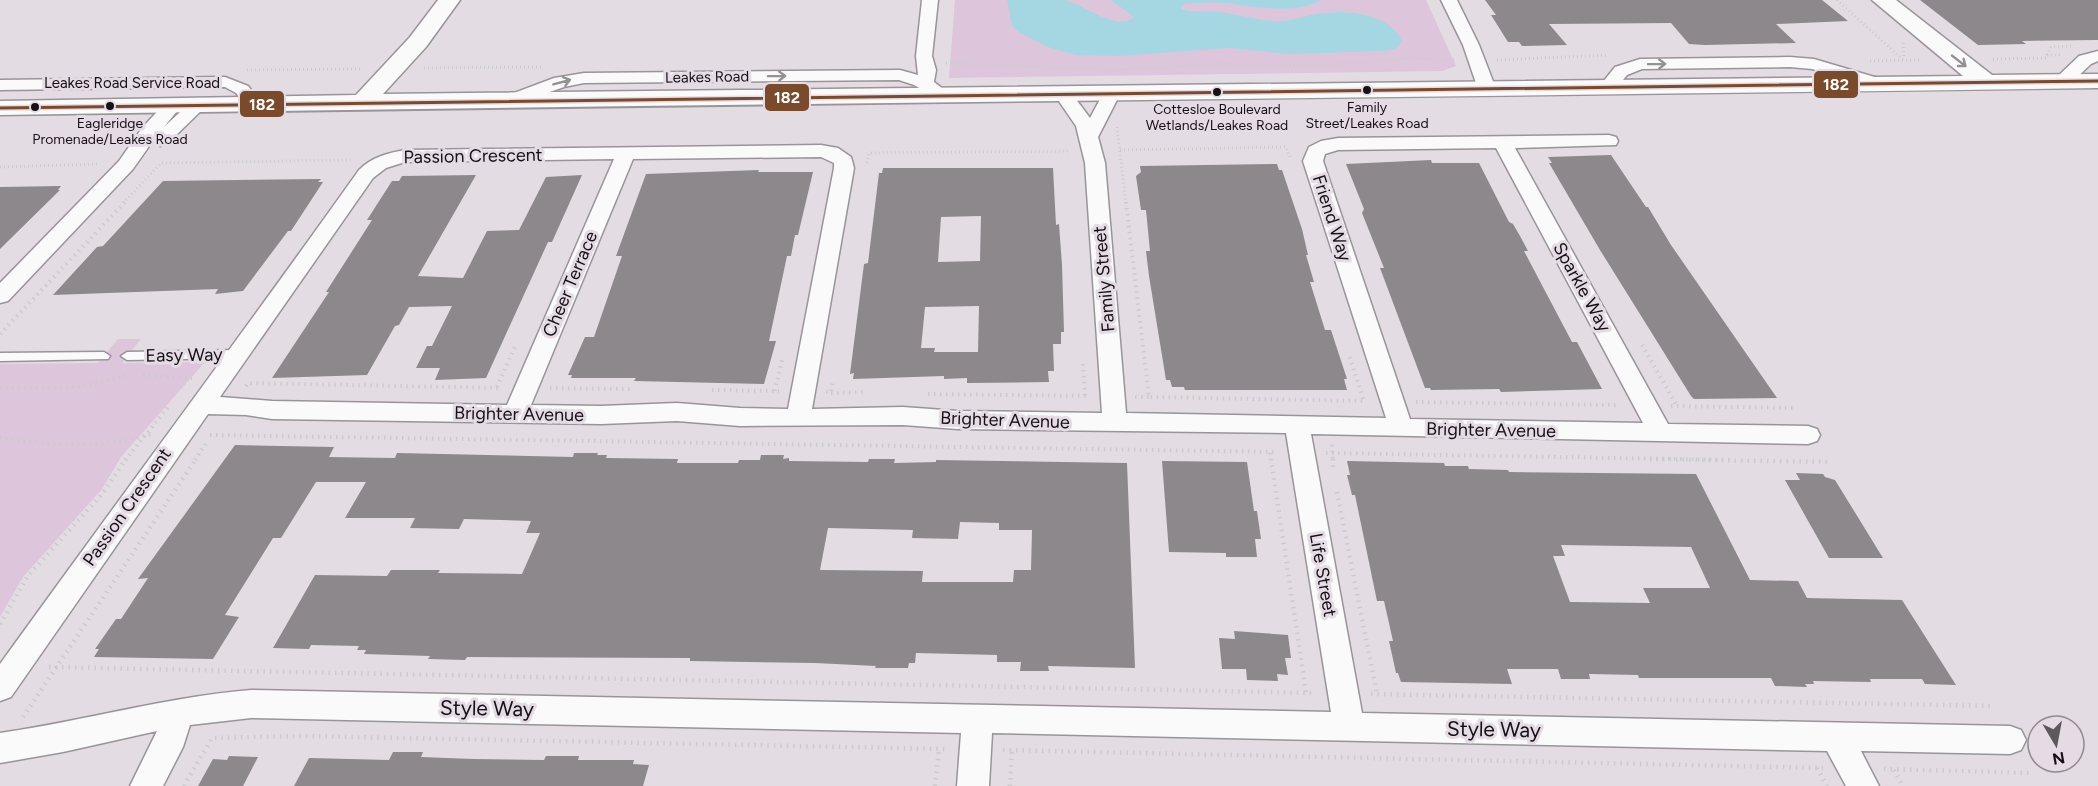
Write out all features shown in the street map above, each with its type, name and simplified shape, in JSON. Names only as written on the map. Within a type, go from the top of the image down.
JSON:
[{"type":"main road","points":[[373,103],[407,69],[418,42],[449,0]]},
{"type":"main road","points":[[1859,0],[1904,50],[1958,84]]},
{"type":"main road","points":[[1882,0],[1987,84]]},
{"type":"main road","name":"Leakes Road","points":[[0,108],[507,102],[934,90],[1063,94],[2098,81]]},
{"type":"street","points":[[930,0],[924,56],[934,90]]},
{"type":"street","points":[[1449,0],[1496,89]]},
{"type":"street","points":[[888,75],[908,69],[919,63],[924,56]]},
{"type":"street","points":[[2062,82],[2085,60],[2098,56]]},
{"type":"street","name":"Leakes Road","points":[[507,102],[560,82],[584,78],[888,75],[912,78],[934,90]]},
{"type":"street","name":"Leakes Road Service Road","points":[[0,85],[225,82],[239,86],[246,91],[253,104]]},
{"type":"street","points":[[1090,135],[1111,93]]},
{"type":"street","name":"Family Street","points":[[1063,94],[1079,113],[1090,135],[1095,164],[1115,423]]},
{"type":"street","points":[[0,296],[126,165],[149,132],[173,105]]},
{"type":"street","points":[[126,165],[157,142],[198,105]]},
{"type":"street","name":"Friend Way","points":[[1401,428],[1313,161],[1313,155],[1320,148],[1338,144],[1609,141]]},
{"type":"street","name":"Sparkle Way","points":[[1502,142],[1660,432]]},
{"type":"street","name":"Passion Crescent","points":[[0,688],[366,174],[380,162],[405,156],[831,152],[844,161],[798,418]]},
{"type":"street","name":"Cheer Terrace","points":[[515,414],[626,153]]},
{"type":"street","name":"Brighter Avenue","points":[[202,405],[272,410],[601,415],[668,412],[798,418],[903,416],[958,420],[1328,424],[1401,428],[1516,427],[1542,431],[1808,435]]},
{"type":"street","name":"Life Street","points":[[1297,424],[1349,726]]},
{"type":"street","name":"Style Way","points":[[1,748],[36,743],[179,712],[231,705],[285,704],[2010,740]]},
{"type":"street","points":[[146,786],[167,747],[179,712]]},
{"type":"street","points":[[974,786],[978,718]]},
{"type":"street","points":[[1835,735],[1858,777]]},
{"type":"lane","name":"Easy Way","points":[[127,356],[240,354]]},
{"type":"lane","points":[[0,357],[104,356]]},
{"type":"path","points":[[1837,0],[1904,50]]},
{"type":"path","points":[[1116,119],[1149,397],[1794,408]]},
{"type":"path","points":[[1120,150],[1286,147],[1292,167]]},
{"type":"path","points":[[866,173],[869,153],[1070,150],[1071,157]]},
{"type":"path","points":[[0,334],[161,163],[353,160],[347,169]]},
{"type":"path","points":[[0,167],[102,164],[96,171]]},
{"type":"path","points":[[1347,347],[1364,401]]},
{"type":"path","points":[[187,386],[213,354]]},
{"type":"path","points":[[0,388],[82,387],[130,374],[194,378]]},
{"type":"path","points":[[705,390],[831,392],[833,380]]},
{"type":"path","points":[[1,748],[248,383],[635,389]]},
{"type":"path","points":[[1323,400],[1333,454],[1334,475]]},
{"type":"path","points":[[0,624],[27,577],[103,493],[144,434],[173,402]]},
{"type":"path","points":[[0,437],[44,445],[129,441],[144,434],[179,434],[1832,462]]},
{"type":"path","points":[[1270,452],[1306,692]]},
{"type":"path","points":[[1336,487],[1377,694]]},
{"type":"path","points":[[15,666],[1991,706]]},
{"type":"path","points":[[184,786],[212,738],[302,736],[1817,768],[1858,777],[1893,769],[2026,772]]},
{"type":"path","points":[[935,786],[939,749]]},
{"type":"path","points":[[1010,786],[1012,750]]},
{"type":"path","points":[[1817,768],[1827,786]]},
{"type":"path","points":[[1893,769],[1903,786]]},
{"type":"shaded area","points":[[955,0],[1426,0],[1456,66],[1442,71],[949,78]]},
{"type":"shaded area","points":[[118,339],[141,339],[122,363],[205,362],[121,457],[102,489],[23,577],[0,617],[0,364],[98,363]]},
{"type":"water","points":[[1007,0],[1064,0],[1118,22],[1134,17],[1111,0],[1321,0],[1297,8],[1285,9],[1214,3],[1185,4],[1181,6],[1181,9],[1278,21],[1324,13],[1357,13],[1379,19],[1396,32],[1402,41],[1396,49],[1383,51],[1288,54],[1229,48],[1119,56],[1076,55],[1048,47],[1020,33],[1012,26]]},
{"type":"building","points":[[1485,0],[1822,0],[1848,21],[1776,24],[1796,43],[1705,45],[1689,44],[1671,23],[1549,24],[1567,45],[1522,46],[1519,42],[1508,42],[1491,15],[1496,15]]},
{"type":"building","points":[[1920,0],[2098,0],[2098,40],[2022,41],[2026,44],[1978,45]]},
{"type":"building","points":[[1611,155],[1777,398],[1694,399],[1691,396],[1600,250],[1549,163],[1552,163],[1548,157]]},
{"type":"building","points":[[1431,160],[1432,163],[1479,163],[1509,222],[1513,224],[1528,251],[1524,251],[1572,342],[1577,342],[1602,389],[1501,392],[1499,389],[1431,390],[1425,388],[1380,268],[1384,268],[1346,164]]},
{"type":"building","points":[[1277,164],[1279,170],[1282,170],[1302,229],[1308,255],[1306,255],[1314,282],[1310,282],[1325,330],[1331,330],[1347,379],[1344,379],[1347,390],[1185,390],[1184,387],[1172,387],[1170,380],[1166,380],[1149,276],[1146,251],[1150,251],[1146,210],[1141,210],[1136,176],[1141,172],[1140,166]]},
{"type":"building","points":[[883,168],[1053,168],[1056,225],[1059,224],[1062,265],[1064,332],[1061,332],[1061,344],[1053,344],[1054,371],[1048,371],[1049,382],[967,383],[967,378],[944,379],[944,376],[853,379],[854,373],[850,374],[864,264],[868,263],[879,173],[882,173]],"holes":[[[981,216],[980,261],[938,262],[941,217]],[[979,306],[978,352],[934,352],[935,348],[921,348],[925,307]]]},
{"type":"building","points":[[759,170],[758,172],[813,172],[798,235],[795,235],[791,256],[787,256],[769,341],[776,341],[764,384],[634,381],[636,378],[571,378],[572,375],[568,375],[585,337],[594,337],[622,256],[616,256],[646,174]]},
{"type":"building","points":[[476,175],[418,276],[463,278],[487,231],[519,230],[546,177],[582,175],[552,242],[548,242],[486,378],[435,380],[440,368],[416,368],[427,346],[432,346],[452,306],[409,307],[399,325],[395,326],[367,375],[272,378],[329,292],[326,292],[372,220],[367,220],[392,181],[399,181],[402,176]]},
{"type":"building","points":[[321,179],[318,182],[323,182],[291,231],[288,231],[243,291],[215,294],[218,289],[53,295],[97,247],[103,246],[163,181]]},
{"type":"building","points":[[61,186],[58,190],[60,190],[0,249],[0,187]]},
{"type":"building","points":[[235,445],[334,447],[329,457],[395,458],[397,453],[573,457],[574,453],[598,453],[597,455],[607,455],[606,458],[678,459],[677,463],[738,463],[739,460],[760,460],[761,455],[784,455],[783,459],[789,458],[789,461],[868,462],[869,459],[895,459],[894,463],[936,462],[936,460],[1127,463],[1135,668],[1048,666],[1049,671],[1020,671],[1021,662],[997,662],[997,655],[916,653],[915,663],[909,663],[908,668],[875,668],[876,666],[815,663],[690,661],[690,658],[467,657],[465,660],[428,659],[430,656],[364,654],[366,650],[357,650],[359,646],[311,645],[309,649],[273,648],[315,575],[387,576],[391,570],[522,574],[540,533],[526,533],[531,521],[464,519],[459,529],[410,528],[415,518],[345,518],[366,482],[316,482],[281,538],[273,538],[225,615],[239,617],[213,659],[94,657],[99,649],[95,649],[116,619],[121,619],[148,578],[138,579]],"holes":[[[960,522],[999,523],[999,530],[1032,530],[1031,570],[1014,570],[1013,582],[922,582],[923,571],[820,570],[828,528],[913,530],[912,538],[958,539]]]},
{"type":"building","points":[[1162,461],[1247,462],[1254,511],[1257,511],[1261,539],[1255,539],[1257,557],[1226,557],[1226,553],[1169,552]]},
{"type":"building","points":[[1347,461],[1444,463],[1445,466],[1468,466],[1469,469],[1508,470],[1509,472],[1696,474],[1750,580],[1798,581],[1807,598],[1902,600],[1956,685],[1925,684],[1922,679],[1870,679],[1871,682],[1813,681],[1814,684],[1805,684],[1807,687],[1775,686],[1771,678],[1639,678],[1638,675],[1589,674],[1590,679],[1561,679],[1558,669],[1507,669],[1512,684],[1401,682],[1396,673],[1389,641],[1393,641],[1384,601],[1377,601],[1355,495],[1352,495],[1347,475],[1350,475]],"holes":[[[1561,545],[1691,547],[1710,588],[1643,588],[1650,603],[1570,602],[1553,556],[1565,556]]]},
{"type":"building","points":[[1796,473],[1823,474],[1835,480],[1883,558],[1829,558],[1785,480],[1800,480]]},
{"type":"building","points":[[1234,631],[1288,635],[1291,658],[1285,658],[1288,675],[1277,674],[1278,681],[1247,680],[1246,669],[1222,669],[1219,638],[1235,639]]},
{"type":"building","points":[[393,752],[423,752],[421,757],[473,759],[544,760],[546,756],[579,756],[578,760],[634,760],[633,764],[649,765],[643,786],[294,786],[309,758],[389,760]]},
{"type":"building","points":[[229,756],[258,757],[243,786],[198,786],[213,759],[227,760]]},
{"type":"transit line","name":"182","points":[[0,108],[2098,81]]},
{"type":"place","name":"Family Street/Leakes Road","points":[[1367,90]]},
{"type":"place","name":"Cottesloe Boulevard Wetlands/Leakes Road","points":[[1217,92]]},
{"type":"place","name":"Eagleridge Promenade/Leakes Road","points":[[110,106]]}]
